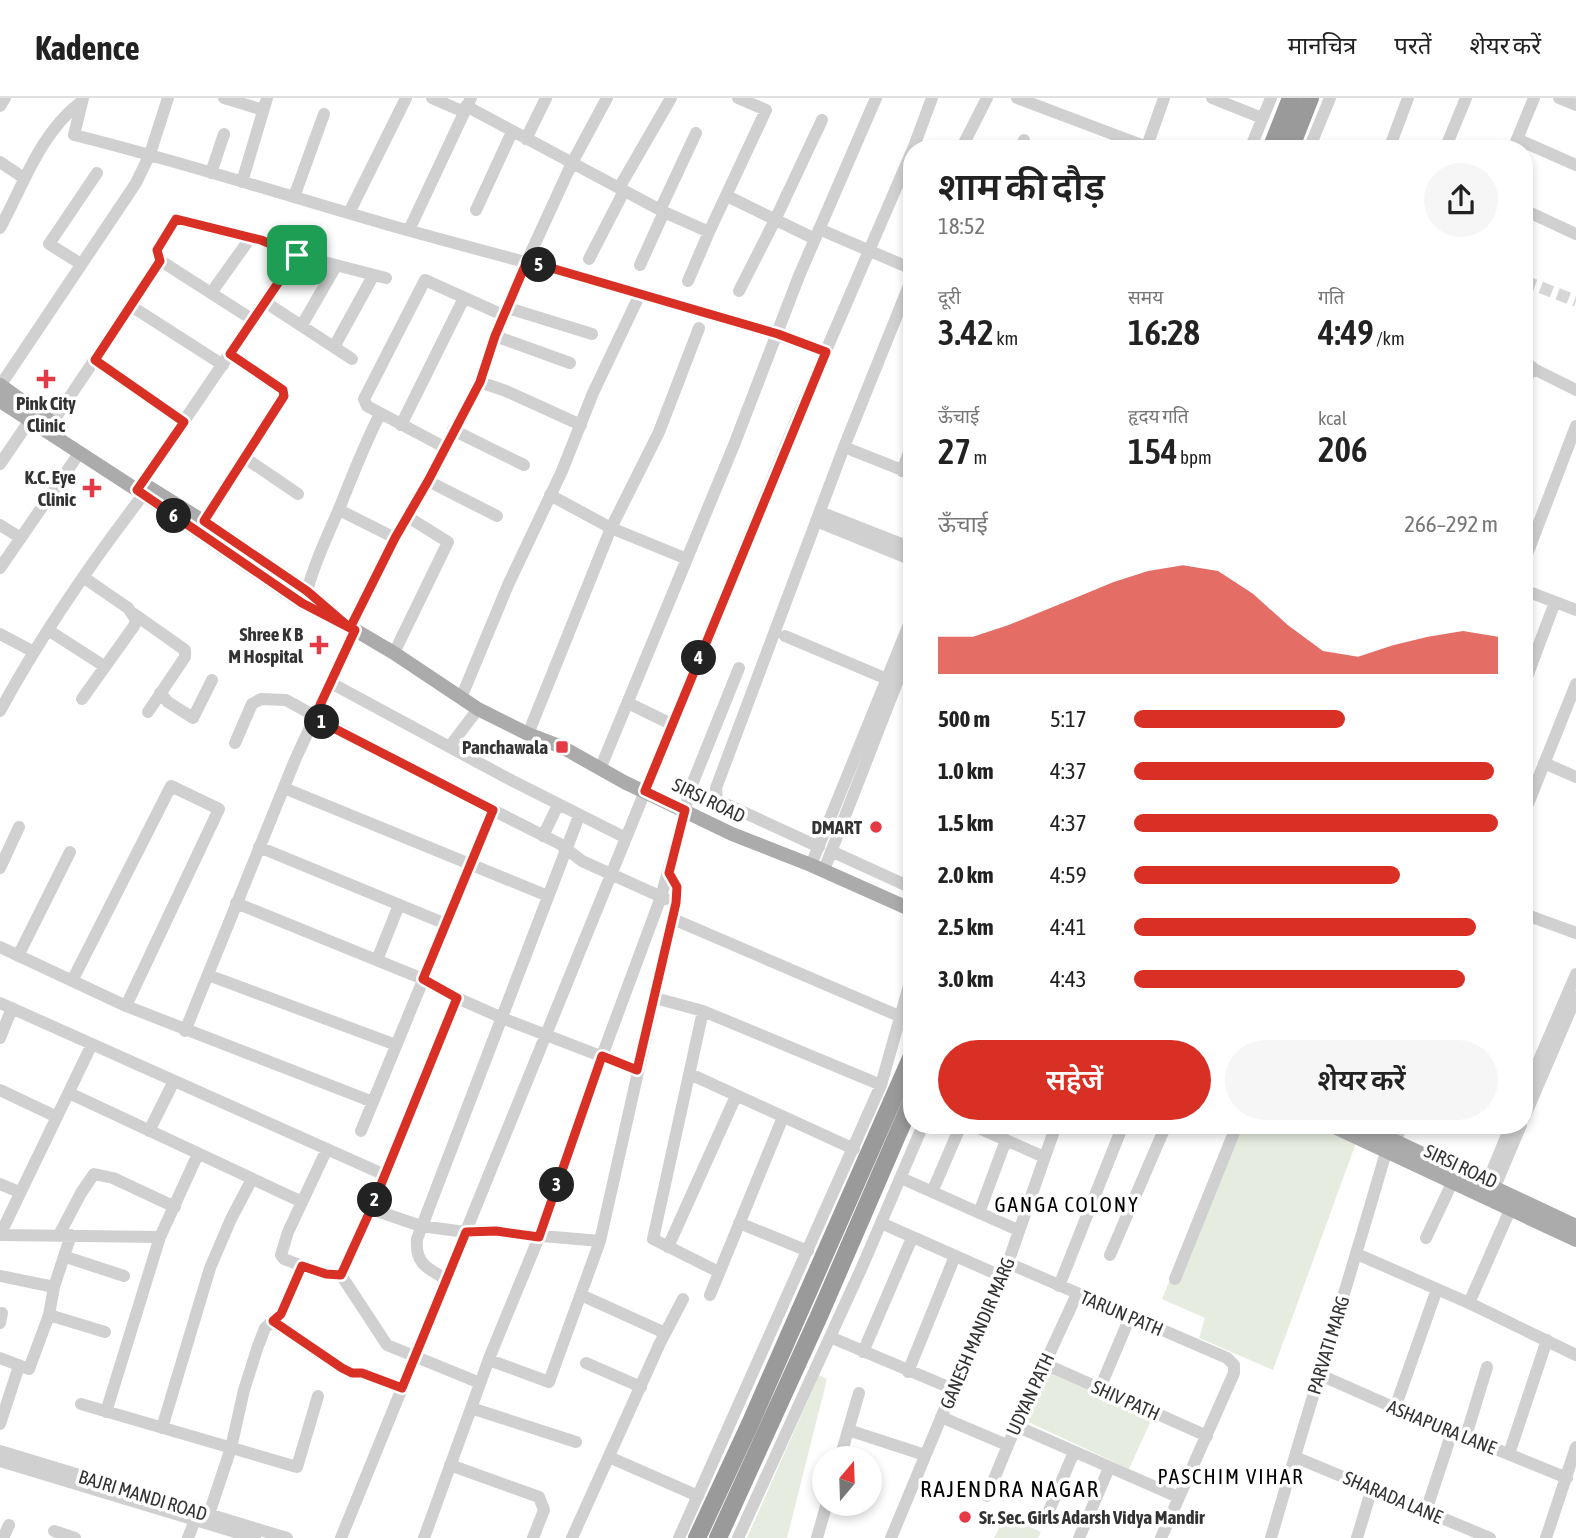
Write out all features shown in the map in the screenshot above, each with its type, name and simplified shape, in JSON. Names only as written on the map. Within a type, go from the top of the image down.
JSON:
[{"type":"highway","points":[[1275,140],[1292,98]]},
{"type":"highway","points":[[1294,140],[1310,98]]},
{"type":"highway","points":[[697,1538],[903,1076]]},
{"type":"highway","points":[[718,1538],[819,1316],[903,1122]]},
{"type":"main road","name":"SIRSI ROAD","points":[[0,385],[141,490],[302,603],[394,653],[478,709],[528,734],[562,747],[600,769],[732,834],[818,868],[903,906]]},
{"type":"main road","name":"SIRSI ROAD","points":[[0,401],[141,490],[204,521],[307,591],[353,629]]},
{"type":"main road","name":"SIRSI ROAD","points":[[1355,1134],[1391,1147],[1488,1192],[1576,1226]]},
{"type":"main road","name":"SIRSI ROAD","points":[[1373,1134],[1452,1183],[1488,1192],[1510,1210],[1576,1240]]},
{"type":"street","points":[[0,106],[5,98]]},
{"type":"street","points":[[0,385],[136,183],[150,154],[168,98]]},
{"type":"street","points":[[224,98],[265,104],[242,182]]},
{"type":"street","points":[[349,214],[407,98]]},
{"type":"street","points":[[432,98],[467,105],[512,132],[662,211],[709,232]]},
{"type":"street","points":[[526,139],[547,98]]},
{"type":"street","points":[[185,1031],[284,788],[353,629],[395,538],[480,382],[495,336],[527,261],[572,163],[607,98]]},
{"type":"street","points":[[575,275],[671,98]]},
{"type":"street","points":[[688,281],[766,110],[738,98]]},
{"type":"street","points":[[916,140],[932,98]]},
{"type":"street","points":[[966,140],[987,98]]},
{"type":"street","points":[[1017,98],[1126,140]]},
{"type":"street","points":[[1150,140],[1164,98]]},
{"type":"street","points":[[1212,98],[1262,118]]},
{"type":"street","points":[[1253,140],[1271,98]]},
{"type":"street","points":[[1313,140],[1330,98]]},
{"type":"street","points":[[1392,140],[1408,98]]},
{"type":"street","points":[[1450,140],[1466,98]]},
{"type":"street","points":[[1517,140],[1534,98]]},
{"type":"street","points":[[1559,98],[1576,105]]},
{"type":"street","points":[[600,769],[872,99]]},
{"type":"street","points":[[82,100],[74,135],[150,154],[349,214],[527,261],[778,334],[826,352]]},
{"type":"street","points":[[0,228],[30,165],[64,115],[82,100]]},
{"type":"street","points":[[409,230],[467,105]]},
{"type":"street","points":[[294,197],[324,114]]},
{"type":"street","points":[[738,291],[822,120]]},
{"type":"street","points":[[476,211],[512,132]]},
{"type":"street","points":[[640,265],[696,133]]},
{"type":"street","points":[[211,173],[224,134]]},
{"type":"street","points":[[1533,150],[1576,165]]},
{"type":"street","points":[[0,162],[24,178]]},
{"type":"street","points":[[341,1538],[671,724],[903,172]]},
{"type":"street","points":[[81,264],[49,244],[97,173]]},
{"type":"street","points":[[727,196],[775,220],[871,250],[903,264]]},
{"type":"street","points":[[1533,214],[1576,234]]},
{"type":"street","points":[[253,320],[160,261],[157,250],[176,219],[251,237],[297,255],[380,277],[334,347]]},
{"type":"street","points":[[211,293],[251,237]]},
{"type":"street","points":[[0,711],[83,576],[297,255]]},
{"type":"street","points":[[52,424],[160,261]]},
{"type":"street","points":[[302,325],[336,266]]},
{"type":"street","points":[[444,447],[380,414],[367,406],[364,399],[425,280],[464,298],[506,312],[592,334]]},
{"type":"street","points":[[903,289],[715,796],[716,800],[903,884]]},
{"type":"street","points":[[461,698],[593,393],[640,294]]},
{"type":"street","points":[[401,425],[464,298]]},
{"type":"street","points":[[265,302],[352,359]]},
{"type":"street","points":[[131,306],[283,390],[284,396],[204,521]]},
{"type":"street","points":[[528,734],[611,528],[659,432],[699,328]]},
{"type":"street","points":[[495,336],[570,363]]},
{"type":"street","points":[[95,360],[184,422]]},
{"type":"street","points":[[1533,368],[1576,390]]},
{"type":"street","points":[[480,382],[581,425]]},
{"type":"street","points":[[307,591],[315,560],[339,510],[363,444],[380,414]]},
{"type":"street","points":[[0,464],[30,420]]},
{"type":"street","points":[[1533,523],[1576,426]]},
{"type":"street","points":[[453,430],[524,465]]},
{"type":"street","points":[[844,447],[903,470]]},
{"type":"street","points":[[0,568],[80,453]]},
{"type":"street","points":[[244,458],[298,494]]},
{"type":"street","points":[[428,481],[497,516]]},
{"type":"street","points":[[550,495],[611,528],[687,559]]},
{"type":"street","points":[[339,510],[395,538]]},
{"type":"street","points":[[818,516],[903,545]]},
{"type":"street","points":[[818,516],[903,556]]},
{"type":"street","points":[[394,653],[448,542],[408,517]]},
{"type":"street","points":[[0,525],[21,538]]},
{"type":"street","points":[[83,576],[185,650],[185,657],[148,712]]},
{"type":"street","points":[[1533,593],[1576,610]]},
{"type":"street","points":[[1533,656],[1555,602]]},
{"type":"street","points":[[82,699],[134,626],[134,614]]},
{"type":"street","points":[[48,630],[104,666]]},
{"type":"street","points":[[0,634],[34,652]]},
{"type":"street","points":[[785,636],[887,679]]},
{"type":"street","points":[[818,868],[903,639]]},
{"type":"street","points":[[825,849],[903,665]]},
{"type":"street","points":[[424,1538],[480,1383],[539,1237],[661,897],[691,787],[739,668]]},
{"type":"street","points":[[160,693],[168,702],[192,718],[212,680]]},
{"type":"street","points":[[331,682],[558,805],[626,838]]},
{"type":"street","points":[[1533,791],[1576,684]]},
{"type":"street","points":[[235,743],[252,704],[261,699],[286,701],[543,836],[582,861],[676,903]]},
{"type":"street","points":[[628,703],[671,724]]},
{"type":"street","points":[[450,746],[478,709]]},
{"type":"street","points":[[1544,763],[1576,777]]},
{"type":"street","points":[[72,981],[172,786],[219,809],[126,1006]]},
{"type":"street","points":[[284,788],[548,896]]},
{"type":"street","points":[[543,836],[558,805]]},
{"type":"street","points":[[361,1130],[493,810]]},
{"type":"street","points":[[446,1279],[422,1264],[416,1252],[417,1239],[579,816]]},
{"type":"street","points":[[0,868],[19,827]]},
{"type":"street","points":[[260,848],[446,924]]},
{"type":"street","points":[[18,956],[70,852]]},
{"type":"street","points":[[489,1360],[549,1382],[600,1241],[676,903],[677,887],[669,873]]},
{"type":"street","points":[[236,903],[423,979],[457,998],[502,1017],[637,1070]]},
{"type":"street","points":[[377,960],[399,905]]},
{"type":"street","points":[[1533,917],[1576,933]]},
{"type":"street","points":[[673,919],[899,1016]]},
{"type":"street","points":[[0,947],[185,1031],[373,1102]]},
{"type":"street","points":[[1533,1074],[1576,974]]},
{"type":"street","points":[[208,975],[396,1045]]},
{"type":"street","points":[[1533,1097],[1576,997]]},
{"type":"street","points":[[341,1275],[371,1209],[457,998]]},
{"type":"street","points":[[654,998],[703,1011],[881,1085]]},
{"type":"street","points":[[679,1538],[881,1085],[903,1003]]},
{"type":"street","points":[[0,1038],[6,1006],[385,1175]]},
{"type":"street","points":[[703,1011],[653,1239],[719,1272]]},
{"type":"street","points":[[92,1044],[0,1235],[160,1237]]},
{"type":"street","points":[[690,1074],[854,1149]]},
{"type":"street","points":[[149,1131],[174,1081]]},
{"type":"street","points":[[0,1090],[57,1117]]},
{"type":"street","points":[[69,1093],[302,1202]]},
{"type":"street","points":[[668,1247],[736,1096]]},
{"type":"street","points":[[710,1295],[783,1117]]},
{"type":"street","points":[[738,1538],[919,1134]]},
{"type":"street","points":[[932,1192],[957,1134]]},
{"type":"street","points":[[992,1134],[1044,1157]]},
{"type":"street","name":"GANESH MANDIR MARG","points":[[891,1538],[1003,1277],[1053,1134]]},
{"type":"street","points":[[1059,1286],[1120,1134]]},
{"type":"street","points":[[1110,1255],[1162,1134]]},
{"type":"street","points":[[1175,1279],[1233,1134]]},
{"type":"street","name":"PARVATI MARG","points":[[1271,1538],[1318,1374],[1398,1134]]},
{"type":"street","points":[[1488,1192],[1508,1134]]},
{"type":"street","points":[[1488,1192],[1517,1134]]},
{"type":"street","points":[[979,1213],[1006,1140]]},
{"type":"street","points":[[327,1149],[288,1232],[281,1255],[284,1259],[302,1266],[326,1274],[341,1275]]},
{"type":"street","points":[[106,1412],[160,1237],[198,1154]]},
{"type":"street","points":[[0,1358],[29,1369],[33,1364],[49,1315],[54,1287],[66,1257],[65,1235],[80,1193],[94,1174],[113,1178],[175,1207]]},
{"type":"street","points":[[901,1178],[1018,1230]]},
{"type":"street","points":[[162,1428],[210,1268],[252,1179]]},
{"type":"street","points":[[1426,1238],[1452,1183]]},
{"type":"street","points":[[0,1184],[19,1192]]},
{"type":"street","points":[[371,1209],[421,1226],[466,1232],[496,1231],[600,1241]]},
{"type":"street","points":[[1469,1303],[1510,1210]]},
{"type":"street","points":[[739,1223],[808,1251]]},
{"type":"street","points":[[881,1223],[1003,1277]]},
{"type":"street","points":[[863,1352],[912,1238]]},
{"type":"street","points":[[1357,1254],[1469,1303],[1576,1355]]},
{"type":"street","points":[[908,1371],[955,1256]]},
{"type":"street","points":[[66,1257],[124,1276]]},
{"type":"street","name":"TARUN PATH","points":[[1008,1263],[1227,1358],[1234,1365],[1234,1373],[1206,1436]]},
{"type":"street","points":[[188,1538],[195,1520],[209,1514],[231,1448],[244,1390],[265,1328],[281,1314],[302,1266]]},
{"type":"street","points":[[341,1275],[387,1345],[480,1383]]},
{"type":"street","points":[[0,1276],[54,1287]]},
{"type":"street","points":[[1395,1408],[1437,1289]]},
{"type":"street","name":"UDYAN PATH","points":[[987,1496],[1077,1294]]},
{"type":"street","points":[[580,1295],[665,1333]]},
{"type":"street","points":[[572,1538],[683,1298]]},
{"type":"street","points":[[49,1315],[105,1332]]},
{"type":"street","points":[[1100,1388],[1130,1317]]},
{"type":"street","points":[[273,1321],[342,1368],[402,1388]]},
{"type":"street","points":[[830,1338],[953,1389]]},
{"type":"street","points":[[1508,1454],[1547,1340]]},
{"type":"street","points":[[586,1363],[641,1387]]},
{"type":"street","name":"SHIV PATH","points":[[1045,1364],[1206,1436]]},
{"type":"street","points":[[0,1424],[19,1366]]},
{"type":"street","points":[[1465,1436],[1488,1367]]},
{"type":"street","name":"ASHAPURA LANE","points":[[1318,1374],[1567,1478]]},
{"type":"street","points":[[843,1446],[859,1393]]},
{"type":"street","points":[[82,1404],[297,1467],[318,1396]]},
{"type":"street","points":[[471,1408],[576,1442]]},
{"type":"street","points":[[941,1417],[1007,1446]]},
{"type":"street","points":[[1016,1426],[1178,1497]]},
{"type":"street","points":[[848,1430],[925,1455]]},
{"type":"street","points":[[1426,1511],[1452,1432]]},
{"type":"street","points":[[1161,1538],[1206,1436]]},
{"type":"street","points":[[1546,1538],[1576,1447]]},
{"type":"street","name":"BAJRI MANDI ROAD","points":[[0,1451],[285,1538]]},
{"type":"street","points":[[1045,1520],[1074,1452]]},
{"type":"street","points":[[609,1457],[698,1496]]},
{"type":"street","name":"SHARADA LANE","points":[[1295,1457],[1490,1538]]},
{"type":"street","points":[[0,1461],[255,1538]]},
{"type":"street","points":[[450,1465],[539,1497],[544,1510],[533,1538]]},
{"type":"street","points":[[1079,1538],[1109,1468]]},
{"type":"street","points":[[1357,1538],[1372,1488]]},
{"type":"street","points":[[817,1538],[823,1516]]},
{"type":"street","points":[[3,1538],[9,1524]]},
{"type":"street","points":[[54,1531],[75,1538]]},
{"type":"shaded area","points":[[1230,1134],[1336,1134],[1356,1143],[1273,1370],[1199,1338],[1205,1318],[1162,1299]]},
{"type":"shaded area","points":[[1048,1369],[1153,1416],[1129,1469],[1024,1420]]},
{"type":"shaded area","points":[[819,1375],[827,1379],[787,1538],[747,1538]]},
{"type":"shaded area","points":[[1006,1515],[1041,1532],[1038,1538],[994,1538]]},
{"type":"tunnel","points":[[1533,284],[1576,301]]},
{"type":"place","name":"Pink City Clinic","points":[[46,379]]},
{"type":"place","name":"K.C. Eye Clinic","points":[[92,488]]},
{"type":"place","name":"Shree K B M Hospital","points":[[319,645]]},
{"type":"place","name":"Panchawala","points":[[562,747]]},
{"type":"place","name":"DMART","points":[[876,827]]},
{"type":"place","name":"Sr. Sec. Girls Adarsh Vidya Mandir","points":[[965,1517]]},
{"type":"district","name":"GANGA COLONY","points":[[1067,1204]]},
{"type":"district","name":"PASCHIM VIHAR","points":[[1231,1476]]},
{"type":"district","name":"RAJENDRA NAGAR","points":[[1010,1489]]},
{"type":"route","points":[[297,255],[230,354],[283,390],[284,396],[204,521],[307,591],[350,628],[355,630],[314,718],[493,810],[423,979],[457,998],[371,1209],[341,1275],[326,1274],[302,1266],[281,1314],[273,1321],[342,1368],[402,1388],[466,1232],[496,1231],[539,1237],[602,1056],[637,1070],[676,903],[677,887],[669,873],[685,810],[645,791],[826,352],[778,334],[527,261],[495,336],[480,382],[395,538],[350,628],[302,603],[137,490],[184,422],[95,360],[160,261],[157,250],[176,219],[261,240],[297,255]]}]
